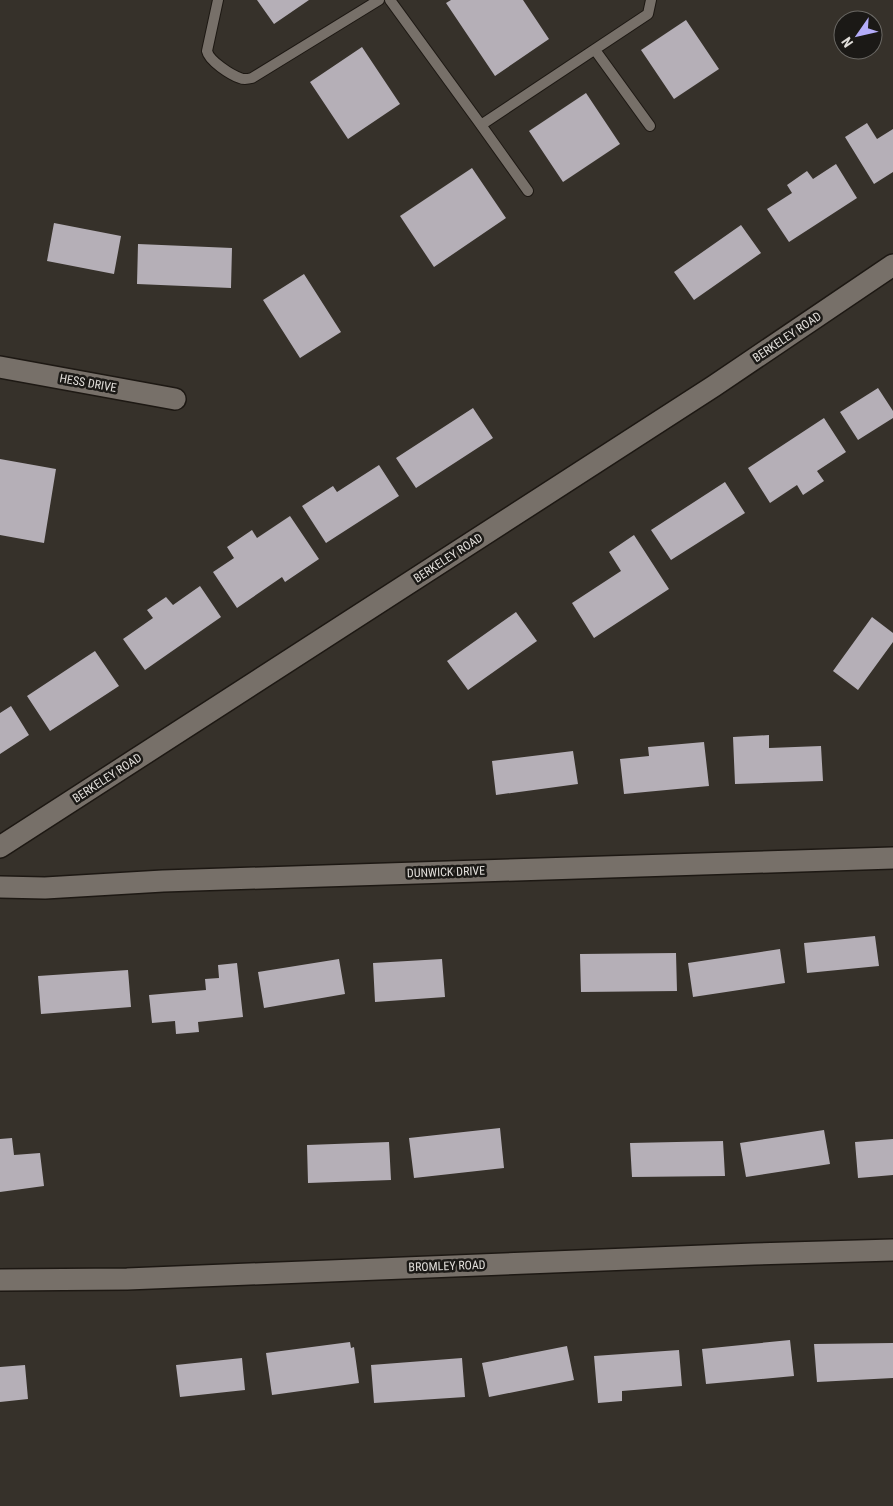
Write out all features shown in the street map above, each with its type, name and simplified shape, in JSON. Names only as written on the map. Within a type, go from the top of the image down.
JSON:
[{"type":"street","name":"BERKELEY ROAD","points":[[0,847],[705,391],[893,265]]},
{"type":"street","name":"HESS DRIVE","points":[[0,368],[175,398]]},
{"type":"street","name":"DUNWICK DRIVE","points":[[0,887],[45,888],[163,881],[893,858]]},
{"type":"street","name":"BROMLEY ROAD","points":[[0,1280],[127,1279],[734,1254],[893,1250]]},
{"type":"lane","points":[[218,0],[207,51],[208,56],[215,63],[243,79],[252,78],[379,0]]},
{"type":"lane","points":[[390,0],[528,191]]},
{"type":"lane","points":[[480,125],[648,14],[651,0]]},
{"type":"lane","points":[[594,50],[650,126]]},
{"type":"building","points":[[257,0],[309,0],[274,24]]},
{"type":"building","points":[[451,0],[523,0],[549,39],[495,76],[446,3]]},
{"type":"building","points":[[686,20],[719,69],[674,99],[641,50]]},
{"type":"building","points":[[362,47],[400,104],[348,139],[310,82]]},
{"type":"building","points":[[586,93],[620,144],[563,182],[529,131]]},
{"type":"building","points":[[867,123],[877,139],[893,129],[893,172],[874,184],[845,137]]},
{"type":"building","points":[[836,164],[857,198],[789,242],[767,209],[792,193],[787,185],[807,171],[813,179]]},
{"type":"building","points":[[472,168],[506,218],[434,267],[400,216]]},
{"type":"building","points":[[54,223],[121,236],[114,274],[47,261]]},
{"type":"building","points":[[741,225],[761,253],[694,300],[674,272]]},
{"type":"building","points":[[138,244],[232,248],[231,288],[137,284]]},
{"type":"building","points":[[304,274],[341,332],[300,358],[263,300]]},
{"type":"building","points":[[878,388],[893,411],[893,418],[858,440],[840,412]]},
{"type":"building","points":[[473,408],[493,438],[416,488],[396,458]]},
{"type":"building","points":[[824,418],[846,452],[817,471],[824,481],[803,495],[797,485],[770,503],[748,468]]},
{"type":"building","points":[[0,459],[56,469],[44,543],[0,535]]},
{"type":"building","points":[[379,465],[399,496],[326,543],[302,506],[333,486],[337,492]]},
{"type":"building","points":[[725,482],[745,513],[671,560],[651,530]]},
{"type":"building","points":[[290,516],[319,559],[285,582],[282,577],[237,608],[213,572],[234,558],[227,547],[252,530],[257,538]]},
{"type":"building","points":[[634,535],[669,589],[594,638],[572,603],[621,571],[609,552]]},
{"type":"building","points":[[200,586],[221,617],[145,670],[123,639],[153,618],[147,610],[166,597],[173,605]]},
{"type":"building","points":[[516,612],[537,641],[468,690],[447,661]]},
{"type":"building","points":[[872,617],[893,633],[893,642],[858,690],[833,671]]},
{"type":"building","points":[[95,651],[119,686],[50,731],[27,696]]},
{"type":"building","points":[[11,706],[29,735],[0,754],[0,713]]},
{"type":"building","points":[[769,735],[769,748],[821,746],[823,781],[735,784],[733,737]]},
{"type":"building","points":[[704,742],[709,786],[624,794],[620,759],[649,756],[648,747]]},
{"type":"building","points":[[573,751],[578,784],[496,795],[492,761]]},
{"type":"building","points":[[875,936],[879,966],[807,973],[804,943]]},
{"type":"building","points":[[780,949],[785,983],[693,997],[688,963]]},
{"type":"building","points":[[676,953],[677,991],[581,992],[580,954]]},
{"type":"building","points":[[339,959],[345,994],[264,1008],[258,972]]},
{"type":"building","points":[[442,959],[445,997],[375,1002],[373,963]]},
{"type":"building","points":[[237,963],[243,1017],[198,1022],[199,1032],[176,1034],[175,1021],[152,1023],[149,995],[206,990],[205,979],[219,978],[218,965]]},
{"type":"building","points":[[128,970],[131,1007],[41,1014],[38,976]]},
{"type":"building","points":[[500,1128],[504,1168],[414,1178],[409,1138]]},
{"type":"building","points":[[824,1130],[830,1164],[746,1177],[740,1143]]},
{"type":"building","points":[[12,1138],[14,1155],[40,1153],[44,1186],[0,1192],[0,1139]]},
{"type":"building","points":[[893,1139],[893,1175],[858,1178],[855,1142]]},
{"type":"building","points":[[723,1141],[725,1176],[632,1177],[630,1143]]},
{"type":"building","points":[[389,1142],[391,1180],[308,1183],[307,1145]]},
{"type":"building","points":[[790,1340],[794,1376],[706,1384],[702,1349]]},
{"type":"building","points":[[350,1342],[351,1348],[354,1347],[359,1383],[272,1395],[266,1353]]},
{"type":"building","points":[[893,1343],[893,1378],[817,1382],[814,1344]]},
{"type":"building","points":[[567,1346],[574,1380],[489,1397],[482,1363]]},
{"type":"building","points":[[679,1350],[682,1386],[622,1391],[622,1401],[598,1403],[594,1356]]},
{"type":"building","points":[[242,1358],[245,1390],[180,1397],[176,1365]]},
{"type":"building","points":[[462,1358],[465,1397],[374,1403],[371,1365]]},
{"type":"building","points":[[25,1365],[28,1399],[0,1402],[0,1367]]}]
